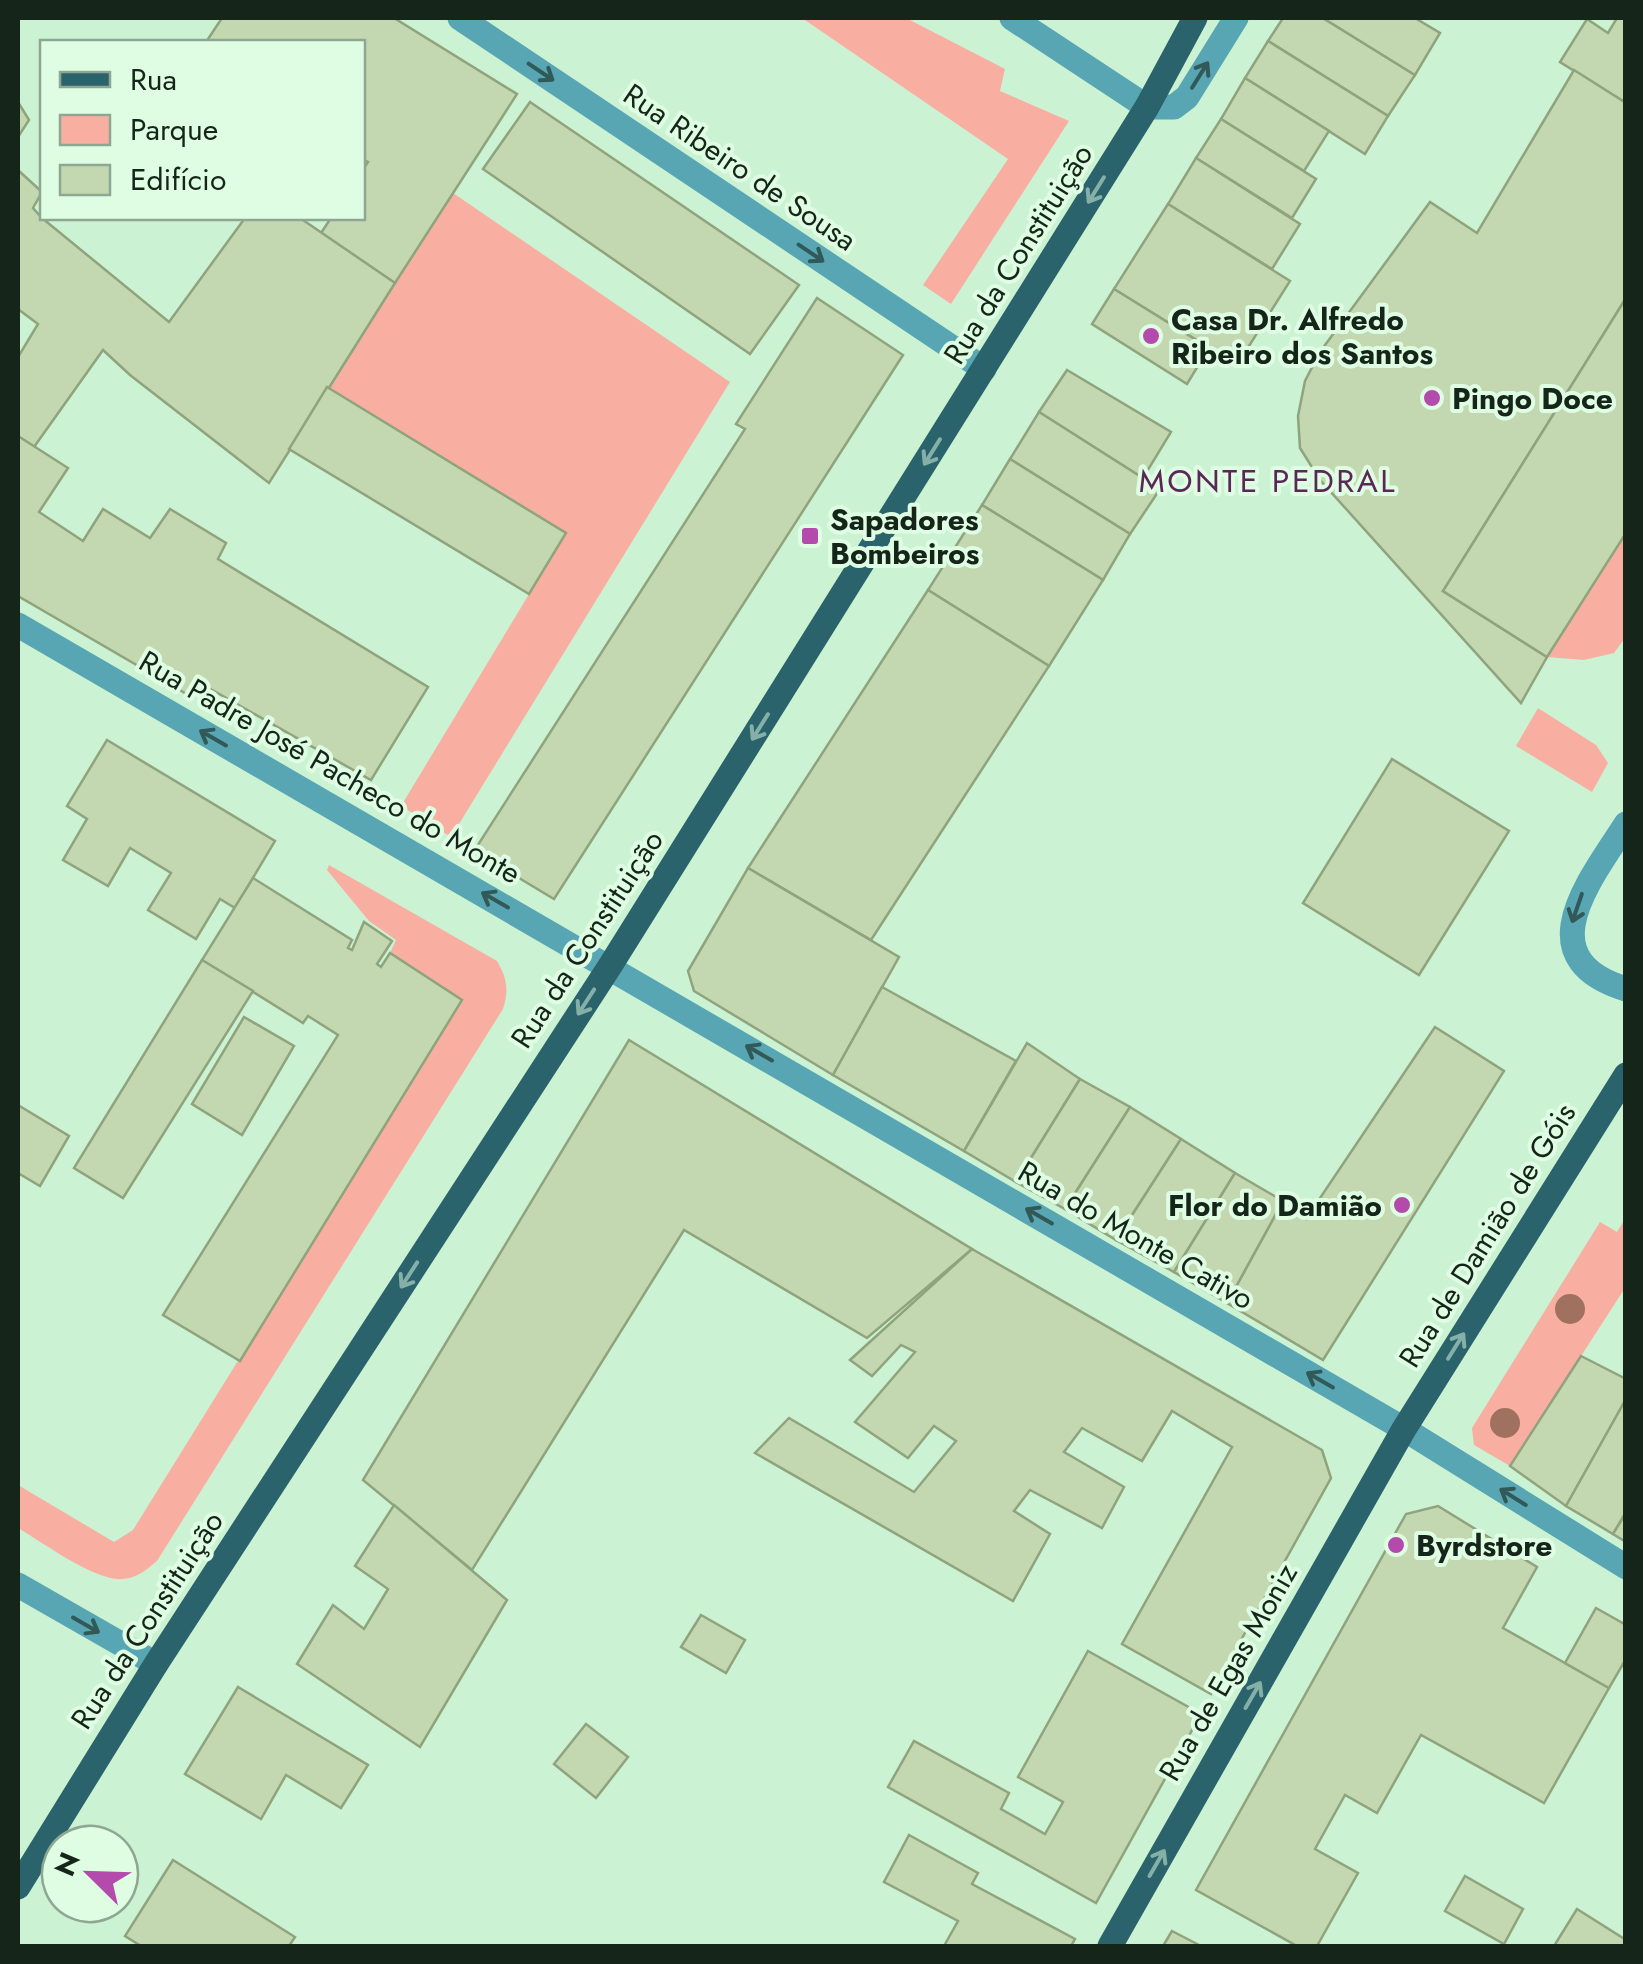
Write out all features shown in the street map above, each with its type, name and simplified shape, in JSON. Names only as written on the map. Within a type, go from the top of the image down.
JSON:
[{"type":"main road","name":"Rua da Constituição","points":[[18,1886],[156,1664],[610,966],[1148,107],[1195,18]]},
{"type":"main road","name":"Rua de Damião de Góis","points":[[1404,1429],[1626,1075]]},
{"type":"main road","name":"Rua de Egas Moniz","points":[[1110,1946],[1404,1429]]},
{"type":"street","name":"Rua Ribeiro de Sousa","points":[[460,18],[984,369]]},
{"type":"street","points":[[1012,18],[1148,107],[1174,107],[1186,98],[1236,18]]},
{"type":"street","name":"Rua Padre José Pacheco do Monte","points":[[18,625],[610,966]]},
{"type":"street","points":[[1626,824],[1581,894],[1571,920],[1573,944],[1583,965],[1591,973],[1626,989]]},
{"type":"street","name":"Rua do Monte Cativo","points":[[610,966],[1404,1429],[1626,1567]]},
{"type":"street","points":[[18,1584],[156,1664]]},
{"type":"green space","points":[[802,18],[906,18],[1005,69],[1000,91],[1069,121],[951,304],[923,285],[1008,159]]},
{"type":"green space","points":[[453,193],[730,382],[451,837],[401,806],[566,533],[327,387]]},
{"type":"green space","points":[[1625,533],[1625,638],[1614,653],[1584,660],[1547,657]]},
{"type":"green space","points":[[1538,708],[1596,745],[1608,763],[1592,792],[1516,746]]},
{"type":"green space","points":[[329,865],[497,961],[506,984],[503,1009],[157,1561],[128,1578],[99,1574],[18,1528],[18,1485],[114,1542],[133,1530],[462,1000],[390,953],[396,940],[369,921],[327,870]]},
{"type":"green space","points":[[1625,1219],[1625,1288],[1510,1466],[1474,1445],[1472,1428],[1600,1222],[1617,1232]]},
{"type":"building","points":[[222,18],[394,18],[517,94],[395,283],[321,233],[330,220],[365,220],[365,40],[207,40]]},
{"type":"building","points":[[1283,18],[1323,18],[1415,75],[1388,116],[1268,41]]},
{"type":"building","points":[[1323,18],[1415,18],[1440,33],[1415,75]]},
{"type":"building","points":[[1617,18],[1626,18],[1626,103],[1560,62],[1587,19],[1608,33]]},
{"type":"building","points":[[1268,41],[1388,116],[1365,154],[1245,78]]},
{"type":"building","name":"Pingo Doce","points":[[1574,70],[1626,103],[1626,298],[1443,591],[1547,657],[1521,703],[1320,480],[1300,448],[1298,416],[1305,381],[1320,352],[1430,202],[1477,233]]},
{"type":"building","points":[[1245,78],[1329,131],[1304,171],[1221,119]]},
{"type":"building","points":[[18,102],[29,120],[18,137]]},
{"type":"building","points":[[530,102],[799,285],[750,354],[483,169]]},
{"type":"building","points":[[1221,119],[1316,179],[1292,218],[1196,158]]},
{"type":"building","points":[[1196,158],[1300,224],[1272,269],[1168,204]]},
{"type":"building","points":[[18,170],[40,190],[33,208],[40,220],[169,322],[244,220],[303,220],[395,283],[269,483],[103,350],[34,447],[18,436],[18,357],[38,324],[18,309]]},
{"type":"building","points":[[1168,204],[1290,281],[1237,365],[1114,289]]},
{"type":"building","name":"Casa Dr. Alfredo Ribeiro dos Santos","points":[[1114,289],[1209,348],[1187,384],[1092,324]]},
{"type":"building","points":[[817,298],[903,355],[554,899],[474,851],[745,429],[736,424]]},
{"type":"building","points":[[1626,298],[1626,533],[1547,657],[1443,591]]},
{"type":"building","points":[[1067,370],[1171,432],[1143,478],[1039,412]]},
{"type":"building","points":[[327,387],[566,533],[529,594],[289,449]]},
{"type":"building","points":[[1039,412],[1160,489],[1130,534],[1010,459]]},
{"type":"building","points":[[18,436],[68,468],[39,512],[83,541],[103,509],[150,538],[170,509],[226,543],[218,559],[428,687],[371,780],[198,682],[190,696],[18,596]]},
{"type":"building","points":[[1010,459],[1130,534],[1103,580],[982,505]]},
{"type":"building","points":[[982,505],[1103,580],[1049,666],[928,590]]},
{"type":"building","points":[[928,590],[1049,666],[871,940],[748,868]]},
{"type":"building","points":[[107,740],[275,841],[235,908],[220,899],[196,939],[148,910],[171,873],[130,848],[108,886],[63,860],[87,819],[67,806]]},
{"type":"building","points":[[1392,759],[1509,831],[1419,975],[1303,903]]},
{"type":"building","points":[[748,868],[899,957],[833,1075],[694,991],[688,971]]},
{"type":"building","points":[[253,878],[352,940],[348,948],[352,950],[364,922],[392,941],[377,964],[381,967],[390,953],[462,1000],[240,1361],[163,1315],[338,1035],[308,1016],[303,1023],[202,960]]},
{"type":"building","points":[[202,960],[253,991],[123,1198],[74,1168]]},
{"type":"building","points":[[882,987],[1016,1061],[964,1151],[833,1075]]},
{"type":"building","points":[[244,1017],[294,1046],[242,1135],[192,1104]]},
{"type":"building","points":[[1435,1027],[1504,1071],[1323,1360],[1227,1303],[1283,1201],[1306,1219]]},
{"type":"building","points":[[629,1040],[972,1249],[867,1338],[684,1230],[472,1570],[363,1480]]},
{"type":"building","points":[[1027,1043],[1080,1079],[1016,1182],[964,1151]]},
{"type":"building","points":[[1080,1079],[1130,1107],[1065,1209],[1016,1182]]},
{"type":"building","points":[[18,1105],[69,1136],[40,1186],[18,1173]]},
{"type":"building","points":[[1130,1107],[1181,1139],[1116,1240],[1065,1209]]},
{"type":"building","points":[[1181,1139],[1235,1173],[1174,1272],[1116,1240]]},
{"type":"building","points":[[1235,1173],[1283,1201],[1227,1303],[1174,1272]]},
{"type":"building","points":[[972,1249],[1322,1450],[1331,1478],[1211,1694],[1122,1644],[1232,1447],[1172,1411],[1142,1461],[1082,1428],[1064,1452],[1124,1487],[1102,1528],[1030,1490],[1014,1511],[1050,1534],[1013,1601],[755,1453],[789,1418],[914,1492],[956,1441],[934,1426],[908,1458],[855,1422],[915,1352],[901,1345],[872,1376],[850,1360]]},
{"type":"building","points":[[1581,1356],[1626,1379],[1626,1399],[1566,1506],[1510,1466]]},
{"type":"building","points":[[1626,1399],[1626,1512],[1613,1534],[1566,1506]]},
{"type":"building","points":[[394,1505],[507,1600],[420,1747],[297,1664],[333,1605],[364,1629],[388,1589],[355,1566]]},
{"type":"building","points":[[1438,1506],[1537,1567],[1503,1628],[1609,1688],[1544,1803],[1421,1735],[1377,1813],[1345,1795],[1315,1849],[1358,1873],[1317,1946],[1297,1946],[1196,1890],[1406,1514]]},
{"type":"building","points":[[1626,1513],[1626,1542],[1613,1534]]},
{"type":"building","points":[[1596,1608],[1626,1625],[1626,1659],[1609,1688],[1565,1663]]},
{"type":"building","points":[[701,1615],[745,1640],[726,1673],[681,1647]]},
{"type":"building","points":[[1088,1651],[1201,1714],[1096,1903],[888,1787],[914,1741],[1009,1793],[1001,1809],[1045,1834],[1063,1802],[1018,1777]]},
{"type":"building","points":[[238,1687],[368,1765],[341,1808],[286,1775],[261,1819],[185,1774]]},
{"type":"building","points":[[586,1724],[628,1757],[596,1798],[554,1764]]},
{"type":"building","points":[[909,1835],[978,1873],[972,1884],[1075,1939],[1071,1946],[944,1946],[958,1921],[884,1882]]},
{"type":"building","points":[[173,1860],[295,1937],[289,1946],[141,1946],[125,1936],[133,1924],[140,1924],[140,1912]]},
{"type":"building","points":[[1465,1876],[1523,1909],[1504,1944],[1445,1911]]},
{"type":"building","points":[[1577,1909],[1626,1940],[1626,1946],[1554,1946]]},
{"type":"building","points":[[1172,1931],[1201,1946],[1163,1946]]},
{"type":"place","name":"Casa Dr. Alfredo Ribeiro dos Santos","points":[[1151,336]]},
{"type":"place","name":"Pingo Doce","points":[[1432,398]]},
{"type":"place","name":"Sapadores Bombeiros","points":[[810,536]]},
{"type":"place","name":"Flor do Damião","points":[[1402,1205]]},
{"type":"place","name":"Byrdstore","points":[[1396,1545]]},
{"type":"district","name":"MONTE PEDRAL","points":[[1268,481]]}]
